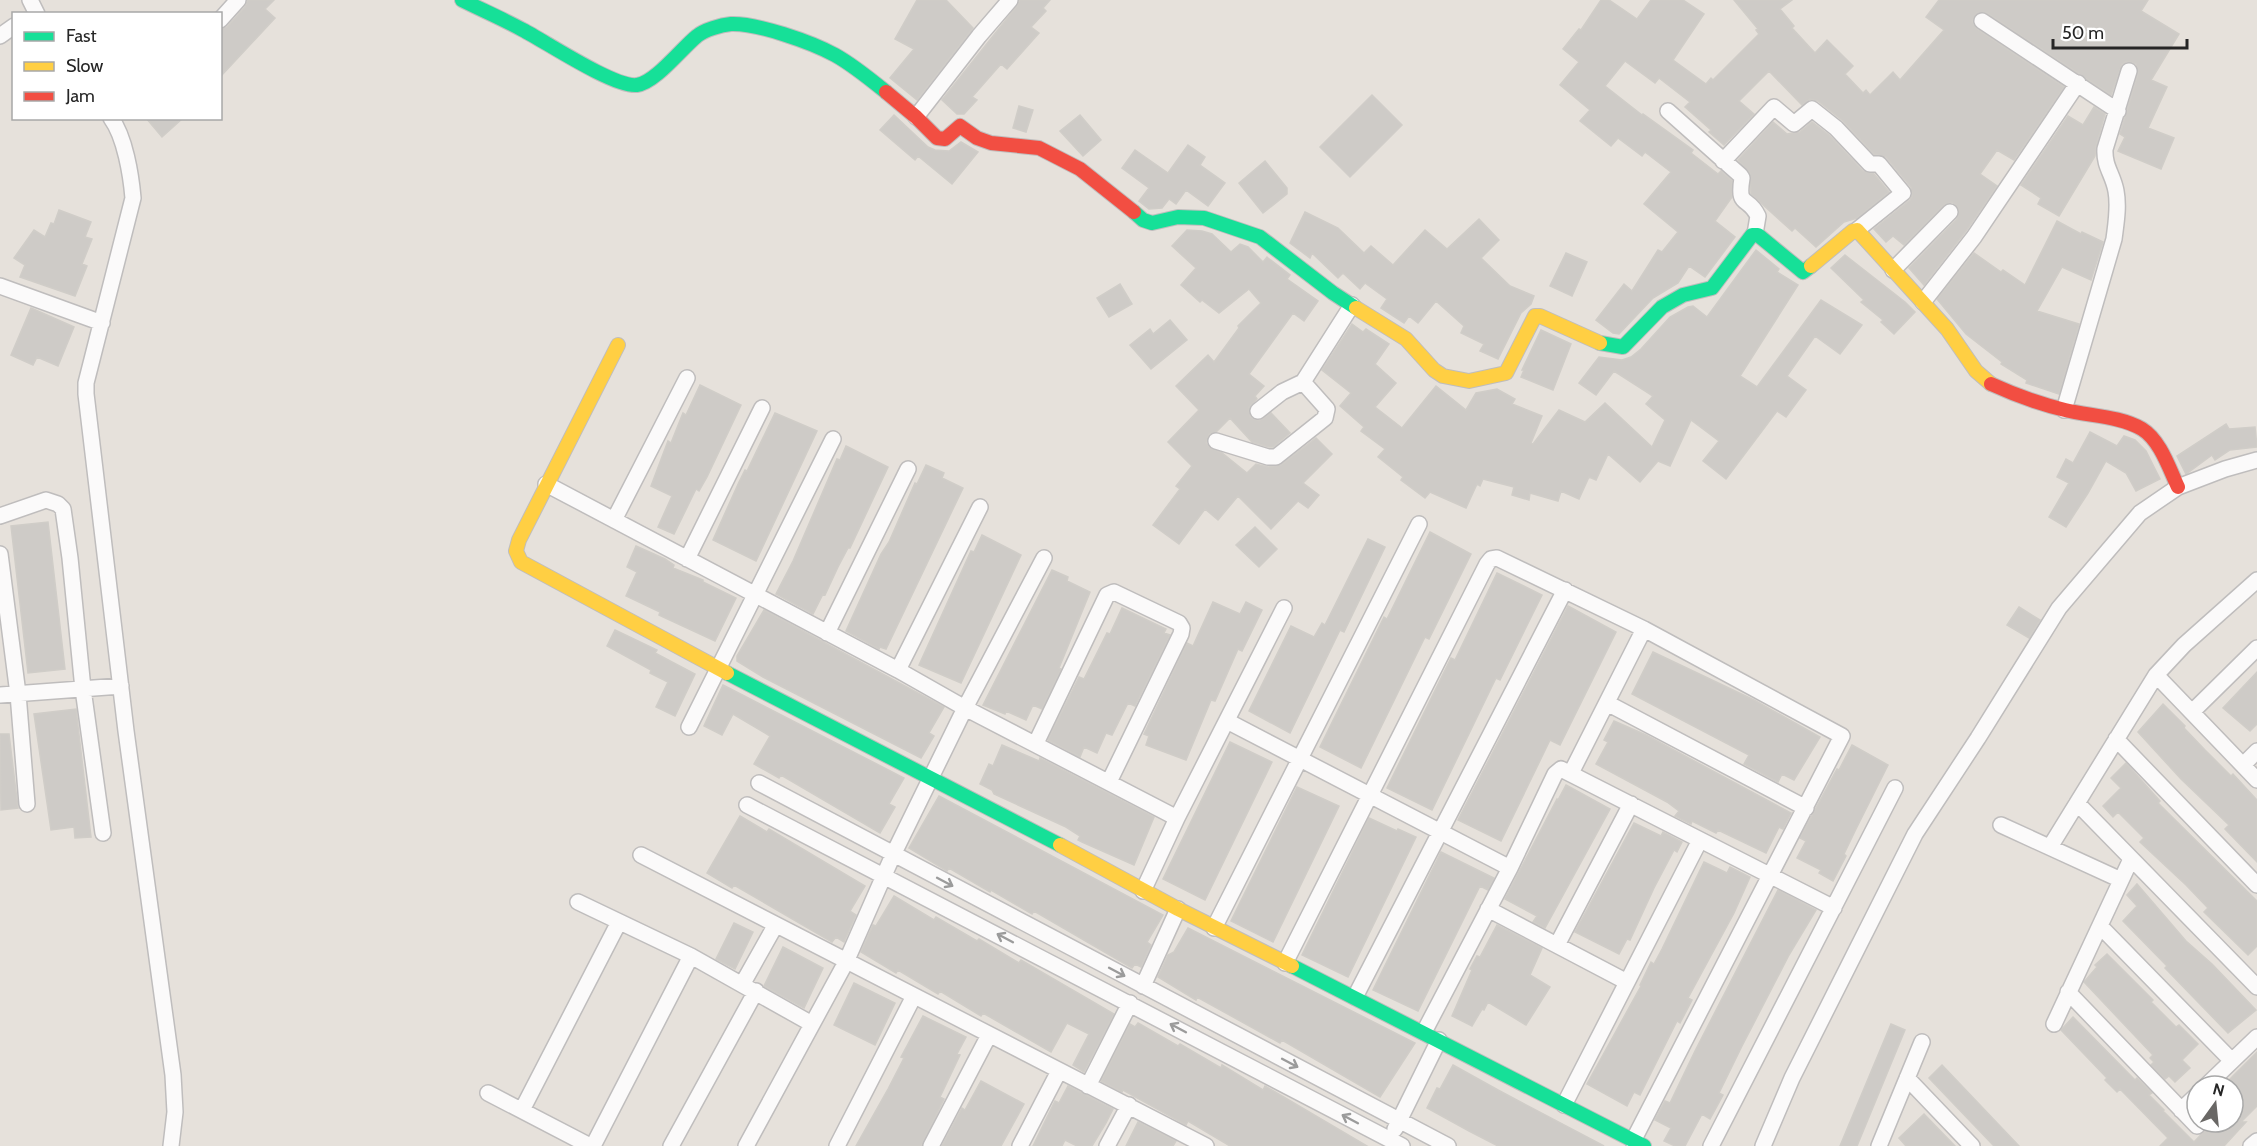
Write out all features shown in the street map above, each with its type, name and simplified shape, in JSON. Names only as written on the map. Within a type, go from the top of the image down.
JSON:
[{"type":"street","points":[[222,18],[238,0]]},
{"type":"street","points":[[462,0],[523,30],[591,69],[628,84],[638,85],[649,80],[699,34],[730,24],[805,41],[835,55],[864,74],[916,117],[937,138],[945,139],[960,126],[977,138],[991,143],[1039,148],[1080,169],[1143,220],[1152,223],[1178,217],[1204,218],[1260,237],[1333,293],[1406,339],[1434,370],[1443,376],[1469,381],[1506,373],[1535,316],[1540,316],[1604,345],[1623,347],[1662,307],[1683,295],[1712,288],[1749,237],[1755,234]]},
{"type":"street","points":[[916,117],[1010,0]]},
{"type":"street","points":[[1982,21],[2118,111]]},
{"type":"street","points":[[2064,410],[2114,239],[2118,211],[2116,189],[2104,162],[2105,149],[2129,71]]},
{"type":"street","points":[[1923,302],[1974,237],[2078,83]]},
{"type":"street","points":[[1723,161],[1774,107],[1794,124],[1812,109],[1836,128],[1870,164],[1879,164],[1904,193],[1857,230],[1852,231],[1822,259],[1803,272],[1755,234]]},
{"type":"street","points":[[1668,111],[1742,178],[1739,193],[1757,212],[1755,234]]},
{"type":"street","points":[[118,121],[132,183],[133,198],[86,383],[86,394],[173,1075],[176,1112],[171,1146]]},
{"type":"street","points":[[1893,270],[1950,212]]},
{"type":"street","points":[[1857,230],[1947,329],[1976,371],[2012,394],[2064,410],[2123,422],[2142,429],[2156,443],[2178,487]]},
{"type":"street","points":[[0,286],[102,323]]},
{"type":"street","points":[[1258,411],[1282,392],[1303,382],[1352,305]]},
{"type":"street","points":[[618,345],[517,545],[516,551],[521,562],[1143,891],[1639,1143],[1770,876],[1842,736],[1644,629],[1497,558],[1491,559],[1285,963]]},
{"type":"street","points":[[614,520],[687,378]]},
{"type":"street","points":[[1216,441],[1268,457],[1279,456],[1327,413],[1327,409],[1303,382]]},
{"type":"street","points":[[687,559],[762,408]]},
{"type":"street","points":[[689,727],[833,439]]},
{"type":"street","points":[[1763,1146],[1792,1077],[1915,834],[2059,608],[2140,513],[2178,487],[2225,469],[2257,460]]},
{"type":"street","points":[[827,633],[908,469]]},
{"type":"street","points":[[546,484],[898,670],[965,708],[1177,818]]},
{"type":"street","points":[[0,516],[43,501],[53,501],[63,509],[83,689],[103,833]]},
{"type":"street","points":[[898,670],[980,507]]},
{"type":"street","points":[[1214,927],[1419,524]]},
{"type":"street","points":[[0,554],[18,694],[27,804]]},
{"type":"street","points":[[746,1146],[846,962],[883,874],[965,708],[1044,558]]},
{"type":"street","points":[[2050,847],[2156,675],[2184,645],[2257,580]]},
{"type":"street","points":[[1355,997],[1565,590]]},
{"type":"street","points":[[1036,743],[1107,595],[1114,592],[1179,623],[1182,628],[1181,634],[1109,782]]},
{"type":"street","points":[[1143,891],[1177,818],[1284,608]]},
{"type":"street","points":[[1571,773],[1644,629]]},
{"type":"street","points":[[2192,712],[2257,648]]},
{"type":"street","points":[[2156,675],[2257,780]]},
{"type":"street","points":[[0,695],[122,686]]},
{"type":"street","points":[[1606,703],[1806,808]]},
{"type":"street","points":[[1227,721],[1510,868]]},
{"type":"street","points":[[2116,739],[2257,885]]},
{"type":"street","points":[[2243,765],[2257,751]]},
{"type":"street","points":[[1424,1032],[1510,868],[1555,774],[1561,768],[1834,909]]},
{"type":"street","points":[[759,783],[1449,1146]]},
{"type":"street","points":[[1711,1146],[1895,788]]},
{"type":"street","points":[[2077,803],[2257,987]]},
{"type":"street","points":[[1557,945],[1631,804]]},
{"type":"street","points":[[747,805],[1130,1003],[1393,1144],[1400,1120],[1439,1040]]},
{"type":"street","points":[[2001,825],[2121,880]]},
{"type":"street","points":[[1564,1104],[1700,840]]},
{"type":"street","points":[[641,855],[1202,1145]]},
{"type":"street","points":[[2054,1023],[2131,859]]},
{"type":"street","points":[[578,902],[691,956],[812,1024]]},
{"type":"street","points":[[1143,986],[1178,909]]},
{"type":"street","points":[[1488,909],[1627,982]]},
{"type":"street","points":[[522,1110],[619,922]]},
{"type":"street","points":[[671,1146],[749,987],[776,926]]},
{"type":"street","points":[[2100,926],[2232,1061]]},
{"type":"street","points":[[488,1093],[591,1146],[691,956]]},
{"type":"street","points":[[2068,992],[2185,1114]]},
{"type":"street","points":[[837,1146],[914,996]]},
{"type":"street","points":[[1088,1086],[1130,1003]]},
{"type":"street","points":[[931,1146],[989,1035]]},
{"type":"street","points":[[2218,1074],[2257,1037]]},
{"type":"street","points":[[1879,1146],[1922,1042]]},
{"type":"street","points":[[1020,1146],[1059,1071]]},
{"type":"street","points":[[1907,1078],[1972,1146]]},
{"type":"street","points":[[1107,1146],[1129,1106]]},
{"type":"street","points":[[2181,1110],[2185,1106]]},
{"type":"street","points":[[2251,1146],[2257,1141]]},
{"type":"building","points":[[248,0],[274,0],[265,9],[275,18],[222,75],[222,28],[227,27],[245,7]]},
{"type":"building","points":[[917,0],[946,0],[973,28],[917,100],[890,78],[914,49],[895,39]]},
{"type":"building","points":[[1020,0],[1050,0],[1043,8],[1046,11],[1031,27],[1039,33],[1007,69],[1001,64],[972,97],[977,100],[964,114],[957,114],[942,100]]},
{"type":"building","points":[[1601,0],[1609,0],[1637,19],[1651,0],[1683,0],[1704,14],[1673,60],[1706,84],[1711,78],[1713,80],[1759,34],[1756,30],[1758,29],[1734,0],[1792,0],[1780,9],[1794,26],[1792,28],[1815,53],[1827,40],[1853,66],[1845,74],[1863,93],[1866,90],[1870,95],[1893,72],[1900,80],[1944,30],[1926,17],[1939,0],[2148,0],[2141,11],[2179,34],[2151,80],[2167,87],[2148,128],[2174,138],[2161,169],[2118,151],[2125,137],[2120,134],[2138,74],[2136,64],[2127,61],[2122,64],[2111,95],[1987,13],[1977,13],[1972,21],[1977,29],[2064,87],[2014,160],[1997,150],[1980,174],[1997,186],[1924,285],[1909,268],[1957,219],[1959,210],[1952,202],[1944,205],[1904,245],[1893,236],[1886,242],[1874,229],[1910,200],[1911,187],[1886,157],[1874,154],[1843,121],[1818,101],[1810,99],[1802,105],[1769,71],[1739,101],[1754,114],[1724,145],[1685,107],[1690,102],[1659,78],[1655,83],[1625,61],[1605,86],[1693,150],[1691,153],[1718,174],[1721,171],[1732,181],[1732,197],[1715,221],[1735,237],[1705,277],[1689,266],[1678,283],[1653,298],[1619,334],[1613,333],[1596,320],[1624,284],[1632,291],[1658,250],[1662,252],[1678,232],[1644,204],[1671,172],[1645,152],[1642,156],[1618,138],[1611,146],[1580,121],[1590,110],[1560,85],[1579,62],[1563,49],[1579,29],[1581,30]]},
{"type":"building","points":[[1372,95],[1402,125],[1350,177],[1320,147]]},
{"type":"building","points":[[1019,106],[1033,110],[1026,132],[1013,128]]},
{"type":"building","points":[[2094,107],[2105,114],[2095,156],[2059,216],[2038,204],[2041,198],[2021,185],[2068,116],[2083,125]]},
{"type":"building","points":[[894,115],[928,147],[949,151],[961,142],[978,152],[952,184],[918,156],[915,160],[880,130]]},
{"type":"building","points":[[1080,115],[1101,140],[1083,156],[1060,131]]},
{"type":"building","points":[[148,120],[181,120],[162,137]]},
{"type":"building","points":[[1773,122],[1787,134],[1800,132],[1812,122],[1829,135],[1863,171],[1874,174],[1889,192],[1857,218],[1844,222],[1816,247],[1795,228],[1792,231],[1751,194],[1750,173],[1738,160]]},
{"type":"building","points":[[1188,145],[1205,157],[1200,165],[1225,183],[1208,206],[1186,190],[1176,204],[1169,199],[1162,208],[1149,209],[1139,201],[1149,188],[1122,168],[1135,150],[1168,173]]},
{"type":"building","points":[[1265,161],[1287,188],[1287,194],[1263,213],[1239,183]]},
{"type":"building","points":[[59,210],[91,222],[85,237],[92,239],[82,264],[87,266],[75,296],[20,277],[25,265],[14,258],[34,230],[45,237],[51,223],[54,224]]},
{"type":"building","points":[[1305,212],[1338,228],[1364,253],[1371,246],[1393,265],[1425,230],[1447,249],[1479,219],[1499,240],[1481,258],[1510,286],[1534,296],[1531,304],[1521,313],[1498,359],[1480,351],[1484,344],[1461,333],[1464,326],[1436,301],[1418,323],[1409,316],[1404,323],[1381,308],[1387,299],[1365,283],[1360,289],[1343,273],[1338,278],[1312,253],[1310,258],[1290,243]]},
{"type":"building","points":[[2057,221],[2081,234],[2082,232],[2103,242],[2091,280],[2062,267],[2037,311],[2079,324],[2059,394],[2026,383],[2027,380],[2001,364],[2002,362],[1966,334],[1937,299],[1974,253],[2025,285]]},
{"type":"building","points":[[1187,230],[1212,234],[1231,252],[1240,244],[1248,247],[1263,262],[1267,257],[1290,275],[1287,279],[1318,301],[1304,321],[1293,313],[1249,374],[1264,386],[1255,396],[1257,399],[1249,407],[1250,417],[1259,421],[1271,413],[1290,433],[1273,447],[1269,447],[1252,442],[1230,418],[1216,432],[1209,434],[1206,443],[1247,473],[1256,464],[1268,467],[1281,465],[1316,438],[1332,454],[1303,483],[1319,495],[1308,508],[1298,501],[1271,529],[1238,496],[1218,520],[1205,509],[1179,544],[1153,525],[1180,489],[1176,486],[1192,466],[1168,442],[1199,410],[1176,386],[1208,355],[1214,362],[1239,328],[1238,326],[1261,303],[1249,289],[1219,313],[1202,300],[1200,302],[1181,285],[1196,268],[1172,246]]},
{"type":"building","points":[[1756,250],[1779,269],[1777,272],[1798,285],[1740,376],[1757,387],[1821,300],[1862,325],[1840,354],[1815,336],[1787,376],[1806,390],[1786,417],[1777,411],[1726,479],[1703,461],[1719,441],[1691,420],[1670,466],[1658,461],[1640,482],[1608,454],[1596,480],[1589,477],[1579,499],[1561,491],[1558,501],[1530,493],[1529,500],[1512,495],[1514,487],[1483,479],[1480,486],[1477,484],[1466,508],[1430,492],[1425,498],[1401,480],[1403,477],[1378,457],[1385,449],[1361,431],[1364,427],[1340,406],[1351,393],[1322,370],[1352,324],[1363,332],[1366,329],[1389,344],[1375,364],[1396,383],[1375,407],[1402,428],[1436,386],[1466,410],[1476,393],[1497,389],[1515,399],[1512,404],[1542,416],[1531,443],[1533,444],[1559,410],[1585,422],[1605,403],[1652,447],[1665,420],[1646,404],[1653,396],[1614,371],[1596,395],[1579,383],[1599,357],[1622,360],[1631,357],[1670,317],[1688,307],[1693,306],[1707,317]]},
{"type":"building","points":[[1566,253],[1587,262],[1572,296],[1550,286]]},
{"type":"building","points":[[1845,255],[1915,312],[1894,334],[1831,268]]},
{"type":"building","points":[[1120,284],[1132,304],[1109,317],[1097,298]]},
{"type":"building","points":[[31,308],[74,327],[58,366],[37,357],[33,365],[11,355]]},
{"type":"building","points":[[1170,320],[1187,340],[1151,369],[1130,345],[1150,329],[1153,334]]},
{"type":"building","points":[[1541,330],[1571,344],[1553,390],[1521,377],[1524,370],[1522,370]]},
{"type":"building","points":[[700,385],[741,405],[707,477],[699,491],[696,489],[674,534],[658,527],[672,496],[651,486],[668,441],[671,443],[683,413],[686,415]]},
{"type":"building","points":[[775,413],[817,431],[756,561],[713,540],[739,482],[745,470],[747,471]]},
{"type":"building","points":[[2226,424],[2229,429],[2255,427],[2257,447],[2230,450],[2215,460],[2212,455],[2186,474],[2177,456]]},
{"type":"building","points":[[2090,432],[2117,446],[2124,436],[2135,440],[2146,451],[2160,479],[2136,491],[2126,473],[2106,461],[2066,527],[2049,517],[2069,483],[2057,477],[2066,459],[2073,463]]},
{"type":"building","points":[[846,446],[888,467],[850,548],[813,614],[776,594],[793,561],[837,459],[840,460]]},
{"type":"building","points":[[926,465],[944,473],[942,478],[963,488],[886,649],[880,647],[879,649],[846,631],[915,483],[917,484]]},
{"type":"building","points":[[48,522],[65,669],[28,673],[11,526]]},
{"type":"building","points":[[1255,527],[1277,549],[1259,567],[1236,545]]},
{"type":"building","points":[[1430,532],[1471,554],[1429,639],[1425,637],[1361,768],[1320,747],[1384,617],[1387,619]]},
{"type":"building","points":[[982,535],[1021,555],[961,683],[919,665],[971,551],[974,552]]},
{"type":"building","points":[[1368,539],[1385,547],[1344,632],[1340,630],[1290,733],[1249,711],[1291,626],[1314,637],[1322,623],[1325,625]]},
{"type":"building","points":[[636,546],[665,559],[674,565],[673,568],[703,580],[736,598],[715,641],[659,615],[660,612],[626,596],[637,572],[627,567]]},
{"type":"building","points":[[1052,570],[1068,577],[1067,581],[1090,592],[1059,668],[1061,669],[1042,709],[1033,705],[1026,720],[1006,711],[1005,714],[983,705]]},
{"type":"building","points":[[1497,573],[1542,595],[1500,680],[1496,678],[1432,810],[1387,788],[1451,658],[1455,660]]},
{"type":"building","points":[[1213,602],[1240,614],[1246,602],[1262,610],[1242,651],[1238,649],[1215,701],[1211,700],[1186,760],[1146,745],[1149,736],[1144,734],[1187,643],[1193,646]]},
{"type":"building","points":[[1568,606],[1616,632],[1560,745],[1550,740],[1501,841],[1458,820]]},
{"type":"building","points":[[2019,607],[2040,620],[2029,638],[2007,625]]},
{"type":"building","points":[[1122,608],[1166,629],[1164,633],[1170,635],[1135,706],[1128,703],[1112,735],[1106,733],[1097,753],[1084,747],[1080,757],[1048,740],[1079,677],[1084,679]]},
{"type":"building","points":[[764,610],[944,707],[929,733],[934,736],[921,758],[763,677],[737,661],[737,656]]},
{"type":"building","points":[[615,630],[657,650],[655,653],[695,674],[675,716],[656,707],[668,682],[607,646]]},
{"type":"building","points":[[1653,652],[1754,700],[1820,737],[1794,780],[1782,774],[1778,782],[1744,764],[1749,755],[1632,694]]},
{"type":"building","points":[[2257,672],[2257,724],[2250,731],[2223,708]]},
{"type":"building","points":[[723,685],[904,778],[889,804],[895,807],[880,833],[781,775],[779,778],[754,764],[770,736],[733,714],[722,735],[704,726]]},
{"type":"building","points":[[2163,704],[2205,750],[2231,776],[2233,774],[2257,800],[2257,862],[2225,829],[2229,825],[2181,779],[2138,732]]},
{"type":"building","points":[[76,709],[91,837],[75,838],[74,827],[51,830],[34,714]]},
{"type":"building","points":[[1614,721],[1646,735],[1791,813],[1783,829],[1779,827],[1766,853],[1718,830],[1716,833],[1692,821],[1691,824],[1675,816],[1679,811],[1667,802],[1596,764],[1608,742],[1604,740]]},
{"type":"building","points":[[0,734],[9,734],[18,808],[1,810]]},
{"type":"building","points":[[1230,742],[1272,762],[1205,900],[1163,879]]},
{"type":"building","points":[[1002,745],[1039,761],[1040,758],[1154,817],[1134,865],[1078,840],[1080,836],[1066,827],[994,794],[992,790],[980,784],[989,764],[993,766]]},
{"type":"building","points":[[1852,745],[1888,765],[1833,881],[1819,873],[1821,870],[1797,858],[1806,841],[1800,838]]},
{"type":"building","points":[[2126,763],[2160,801],[2158,803],[2257,901],[2257,946],[2248,955],[2204,912],[2208,908],[2140,842],[2144,838],[2118,812],[2113,817],[2103,806],[2121,788],[2111,778]]},
{"type":"building","points":[[1566,785],[1610,809],[1545,928],[1533,922],[1537,916],[1505,899]]},
{"type":"building","points":[[1297,787],[1339,806],[1273,942],[1231,921]]},
{"type":"building","points":[[939,796],[1163,915],[1147,942],[1151,945],[1141,967],[1135,964],[1132,968],[1034,911],[1032,914],[949,868],[947,871],[909,848]]},
{"type":"building","points":[[740,816],[767,832],[769,829],[865,886],[850,911],[856,915],[844,942],[836,937],[832,942],[734,885],[732,888],[707,873]]},
{"type":"building","points":[[1369,818],[1416,837],[1348,977],[1302,955]]},
{"type":"building","points":[[1634,823],[1661,836],[1663,832],[1682,842],[1677,852],[1674,850],[1630,940],[1627,939],[1619,954],[1575,932]]},
{"type":"building","points":[[1441,852],[1494,878],[1488,890],[1480,886],[1418,1011],[1373,990]]},
{"type":"building","points":[[1704,862],[1727,873],[1730,867],[1750,877],[1734,913],[1688,998],[1692,1000],[1680,1023],[1677,1021],[1640,1095],[1634,1092],[1627,1106],[1587,1084],[1641,986],[1651,962],[1654,964],[1662,949]]},
{"type":"building","points":[[2137,884],[2186,941],[2212,964],[2256,1010],[2228,1033],[2123,921],[2137,906],[2127,895]]},
{"type":"building","points":[[1778,890],[1816,910],[1789,955],[1742,1046],[1719,1093],[1723,1095],[1710,1119],[1702,1114],[1685,1146],[1675,1146],[1664,1141],[1671,1128],[1655,1120],[1665,1101],[1670,1103]]},
{"type":"building","points":[[894,896],[934,920],[936,917],[977,941],[979,939],[1019,963],[1021,960],[1114,1014],[1084,1072],[1073,1065],[1089,1034],[1067,1023],[1051,1052],[983,1013],[981,1016],[940,991],[938,994],[898,970],[896,973],[861,952],[873,925],[876,926]]},
{"type":"building","points":[[734,923],[753,932],[735,969],[716,959]]},
{"type":"building","points":[[1497,925],[1542,948],[1530,975],[1550,987],[1526,1025],[1488,1002],[1472,1026],[1452,1016],[1472,970],[1470,969],[1477,956],[1480,957]]},
{"type":"building","points":[[1188,928],[1415,1043],[1380,1097],[1282,1040],[1280,1043],[1197,997],[1196,1000],[1158,977],[1168,955],[1174,952]]},
{"type":"building","points":[[783,947],[823,968],[804,1008],[764,986]]},
{"type":"building","points":[[2107,954],[2153,1000],[2151,1002],[2176,1027],[2179,1025],[2198,1044],[2182,1060],[2190,1068],[2175,1082],[2169,1076],[2165,1079],[2151,1065],[2154,1062],[2150,1058],[2153,1055],[2084,982],[2097,967],[2095,965]]},
{"type":"building","points":[[854,983],[895,1003],[875,1045],[834,1025]]},
{"type":"building","points":[[923,1016],[966,1037],[940,1097],[944,1099],[921,1146],[856,1146],[904,1058],[901,1057]]},
{"type":"building","points":[[2073,1017],[2135,1080],[2137,1078],[2152,1093],[2149,1095],[2194,1142],[2202,1134],[2235,1134],[2224,1146],[2160,1146],[2168,1138],[2120,1089],[2117,1092],[2105,1080],[2107,1078],[2061,1030]]},
{"type":"building","points":[[1138,1023],[1221,1068],[1222,1065],[1263,1090],[1265,1086],[1367,1146],[1230,1146],[1188,1121],[1186,1125],[1123,1090],[1122,1092],[1101,1081],[1130,1024],[1135,1027]]},
{"type":"building","points":[[1891,1024],[1905,1030],[1857,1146],[1840,1146]]},
{"type":"building","points":[[2257,1052],[2257,1106],[2245,1118],[2245,1074],[2235,1074]]},
{"type":"building","points":[[1453,1065],[1604,1146],[1498,1146],[1469,1131],[1427,1108]]},
{"type":"building","points":[[1942,1065],[2019,1146],[1994,1146],[1929,1078]]},
{"type":"building","points":[[981,1081],[1024,1104],[1001,1146],[942,1146],[962,1108],[965,1110]]},
{"type":"building","points":[[1068,1086],[1113,1109],[1106,1123],[1092,1146],[1077,1146],[1065,1140],[1062,1146],[1033,1146],[1055,1101],[1059,1103]]},
{"type":"building","points":[[1924,1114],[1955,1146],[1906,1146],[1899,1138]]},
{"type":"building","points":[[1138,1122],[1176,1141],[1173,1146],[1126,1146]]},
{"type":"traffic: fast","points":[[462,0],[515,26],[597,72],[627,84],[644,83],[660,72],[700,34],[722,25],[731,24],[769,30],[825,50],[848,63],[886,92]]},
{"type":"traffic: fast","points":[[1134,212],[1143,220],[1152,223],[1178,217],[1204,218],[1260,237],[1356,308]]},
{"type":"traffic: fast","points":[[1600,343],[1623,347],[1662,307],[1683,295],[1712,288],[1752,235],[1758,235],[1803,272],[1811,266]]},
{"type":"traffic: fast","points":[[727,673],[1060,845]]},
{"type":"traffic: fast","points":[[1292,966],[1644,1146]]},
{"type":"traffic: slow","points":[[1811,266],[1857,230],[1947,329],[1976,371],[1991,384]]},
{"type":"traffic: slow","points":[[1356,308],[1406,339],[1434,370],[1443,376],[1469,381],[1506,373],[1535,316],[1540,316],[1600,343]]},
{"type":"traffic: slow","points":[[618,345],[519,540],[516,551],[521,562],[727,673]]},
{"type":"traffic: slow","points":[[1060,845],[1178,909],[1292,966]]},
{"type":"traffic: jam","points":[[886,92],[937,138],[945,139],[960,126],[977,138],[991,143],[1039,148],[1080,169],[1134,212]]},
{"type":"traffic: jam","points":[[1991,384],[2046,405],[2114,419],[2142,429],[2159,447],[2178,487]]}]
